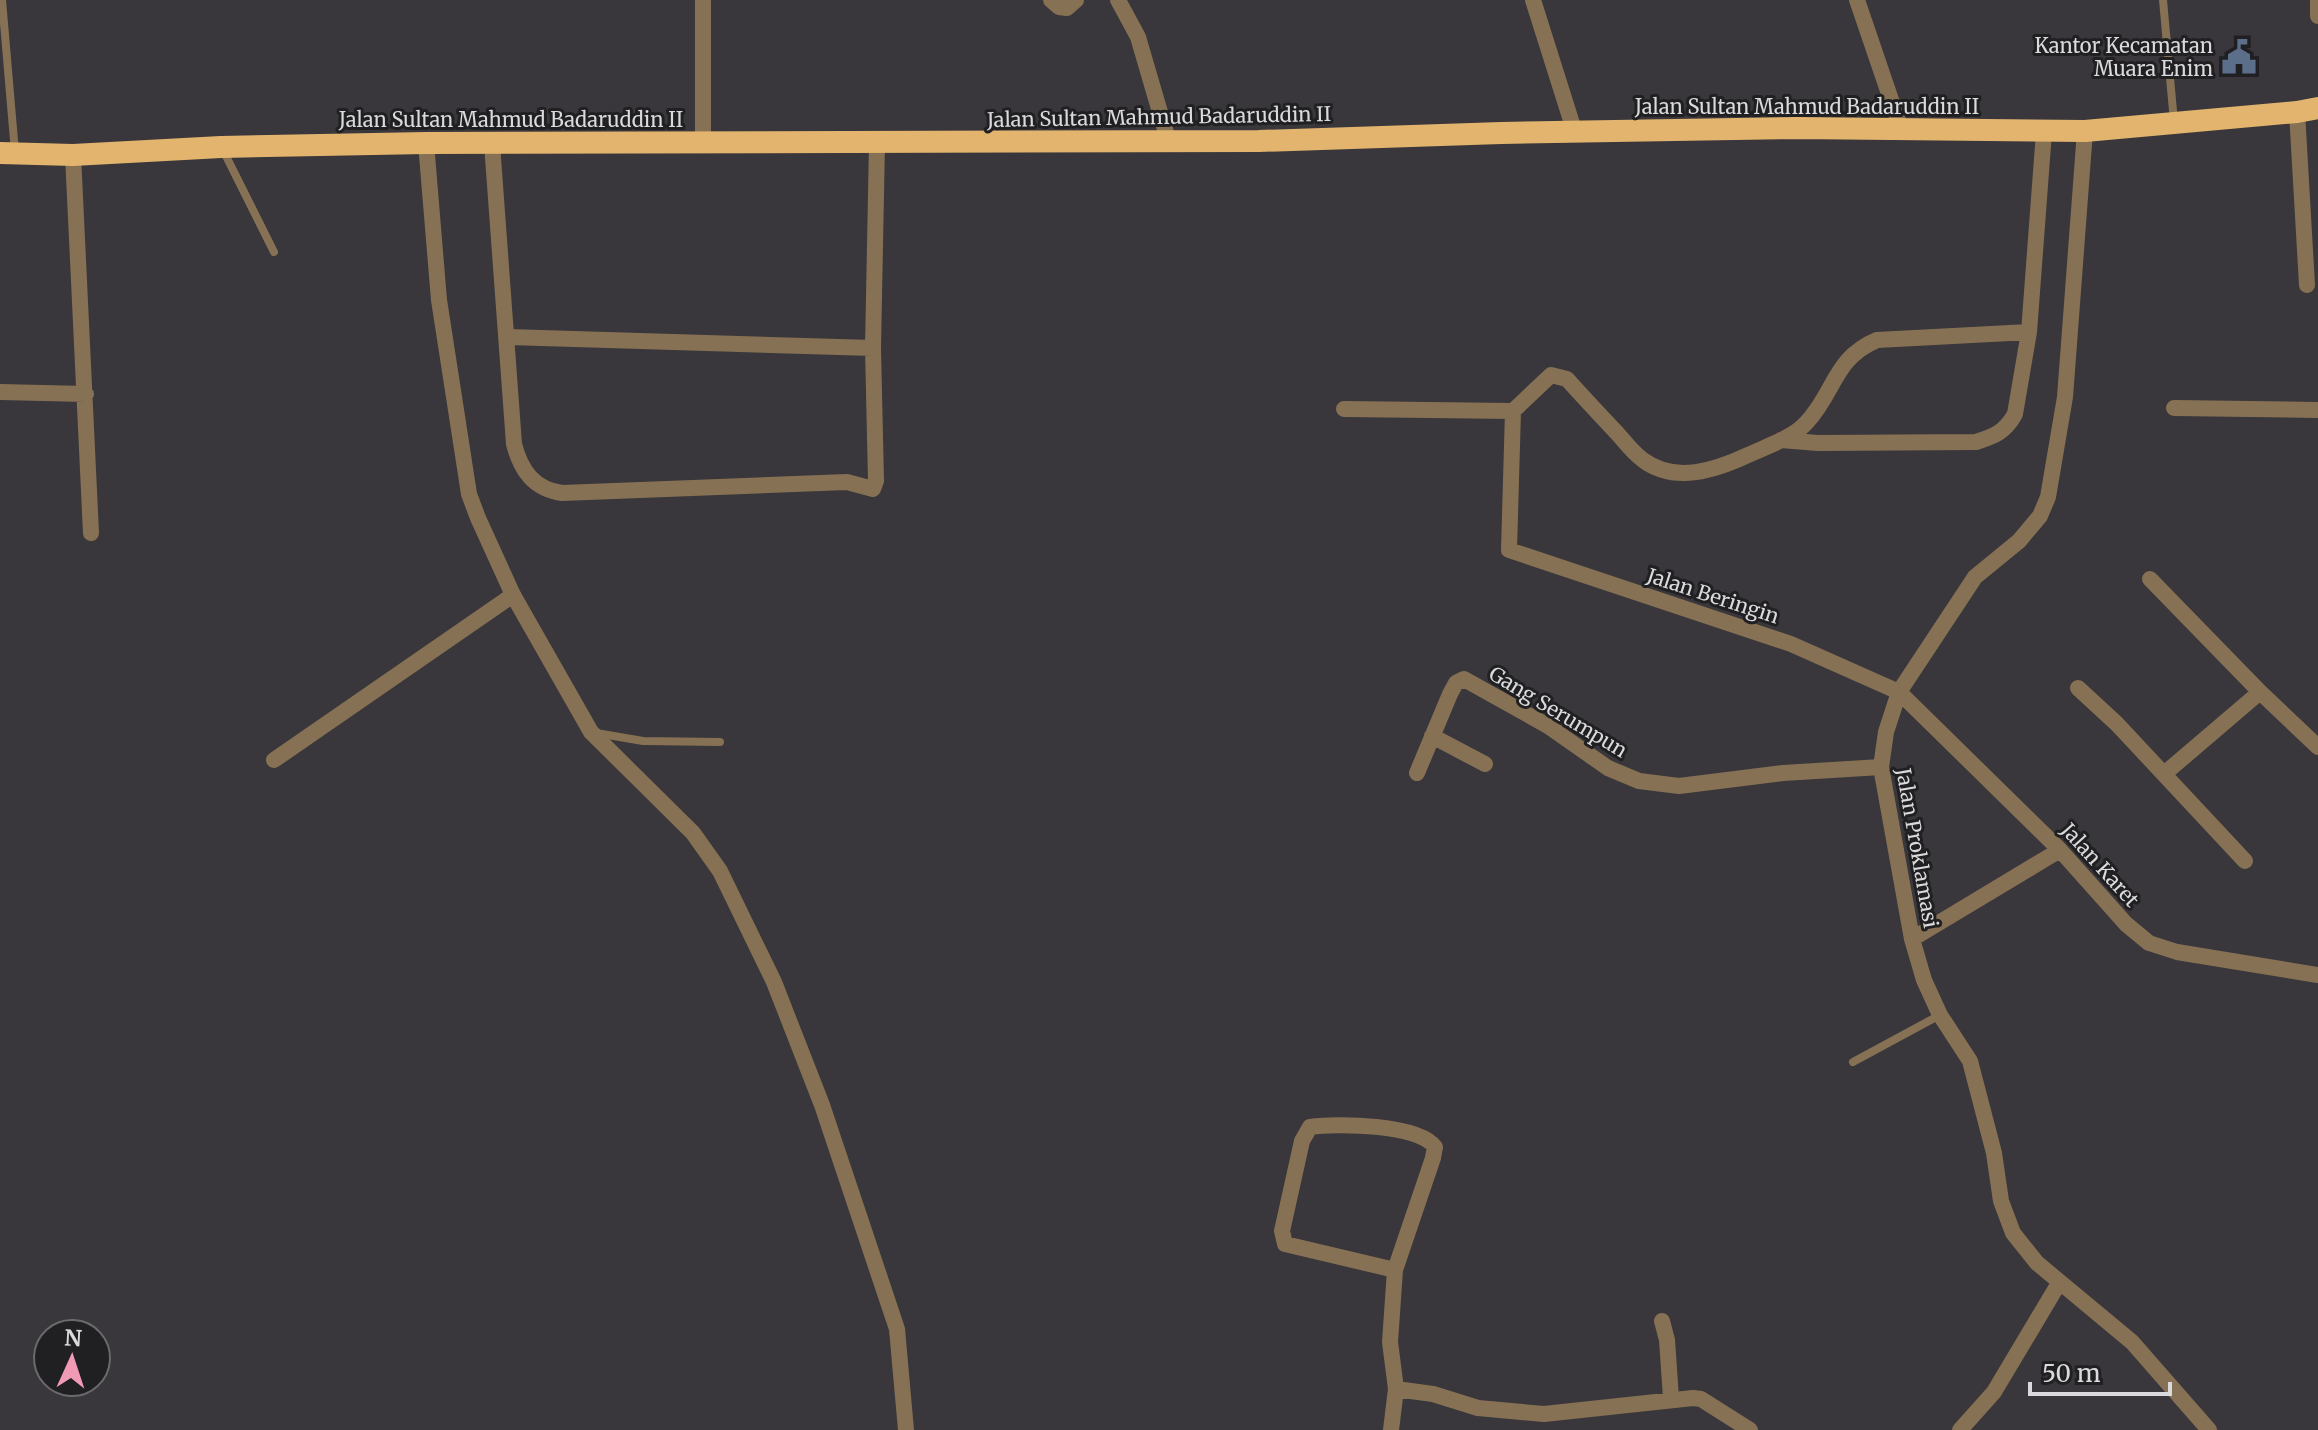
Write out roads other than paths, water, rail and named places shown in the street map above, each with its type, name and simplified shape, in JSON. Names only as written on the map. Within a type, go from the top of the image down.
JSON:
[{"type":"highway","name":"Jalan Sultan Mahmud Badaruddin II","points":[[8,153],[73,155],[221,147],[426,143],[1169,143],[1575,133],[1901,129],[2044,132],[2085,131],[2307,110]]},
{"type":"street","points":[[703,0],[703,142]]},
{"type":"street","points":[[1051,0],[1059,7],[1067,8],[1076,0]]},
{"type":"street","points":[[1118,0],[1143,51],[1169,143]]},
{"type":"street","points":[[1533,0],[1575,133]]},
{"type":"street","points":[[1857,0],[1901,129]]},
{"type":"street","points":[[2318,0],[2318,16]]},
{"type":"street","points":[[2307,110],[2307,285]]},
{"type":"street","name":"Jalan Proklamasi","points":[[2085,131],[2065,397],[2048,497],[2040,516],[2019,541],[1975,577],[1899,692],[1886,732],[1881,767],[1912,939],[1924,980],[1940,1015],[1970,1061],[1994,1153],[2001,1201],[2013,1233],[2037,1263],[2132,1342],[2209,1430]]},
{"type":"street","points":[[1781,440],[1818,443],[1976,442],[1997,436],[2008,426],[2015,414],[2029,332],[2044,132]]},
{"type":"street","points":[[426,143],[439,300],[469,494],[513,595],[591,732],[693,833],[707,851],[720,871],[774,982],[822,1105],[891,1305],[901,1357],[906,1430]]},
{"type":"street","points":[[492,144],[514,444],[525,473],[537,485],[562,493],[847,482],[873,489],[876,481],[873,348],[877,143]]},
{"type":"street","points":[[73,155],[91,533]]},
{"type":"street","points":[[1344,409],[1513,411],[1543,380],[1551,375],[1558,376],[1567,379],[1643,461],[1682,474],[1707,471],[1781,440],[1805,424],[1858,347],[1877,340],[2029,332]]},
{"type":"street","points":[[508,337],[873,348]]},
{"type":"street","points":[[0,392],[86,394]]},
{"type":"street","points":[[2174,408],[2318,410]]},
{"type":"street","name":"Jalan Beringin","points":[[1513,411],[1509,550],[1791,644],[1899,692]]},
{"type":"street","points":[[2150,579],[2318,747]]},
{"type":"street","points":[[274,760],[513,595]]},
{"type":"street","name":"Gang Serumpun","points":[[1417,773],[1450,694],[1456,683],[1464,679],[1548,726],[1608,768],[1639,781],[1679,786],[1783,773],[1881,767]]},
{"type":"street","points":[[2078,688],[2117,724],[2245,861]]},
{"type":"street","name":"Jalan Karet","points":[[1899,692],[2060,850],[2126,924],[2149,943],[2177,952],[2318,975]]},
{"type":"street","points":[[2164,774],[2260,692]]},
{"type":"street","points":[[1432,736],[1485,764]]},
{"type":"street","points":[[1912,939],[2060,850]]},
{"type":"street","points":[[1391,1430],[1396,1389],[1390,1342],[1395,1270],[1435,1147],[1429,1139],[1399,1130],[1327,1124],[1310,1127],[1302,1141],[1282,1231],[1285,1244],[1395,1270]]},
{"type":"street","points":[[1960,1430],[1994,1392],[2059,1283]]},
{"type":"street","points":[[1662,1321],[1667,1340],[1671,1398]]},
{"type":"street","points":[[1396,1389],[1433,1394],[1478,1408],[1544,1414],[1671,1398],[1701,1399],[1750,1430]]},
{"type":"lane","points":[[2,0],[8,153]]},
{"type":"lane","points":[[2163,0],[2174,123]]},
{"type":"lane","points":[[221,147],[274,252]]},
{"type":"lane","points":[[591,732],[643,741],[720,742]]},
{"type":"lane","points":[[1853,1062],[1940,1015]]},
{"type":"place","name":"Kantor Kecamatan Muara Enim","points":[[2239,57]]}]
